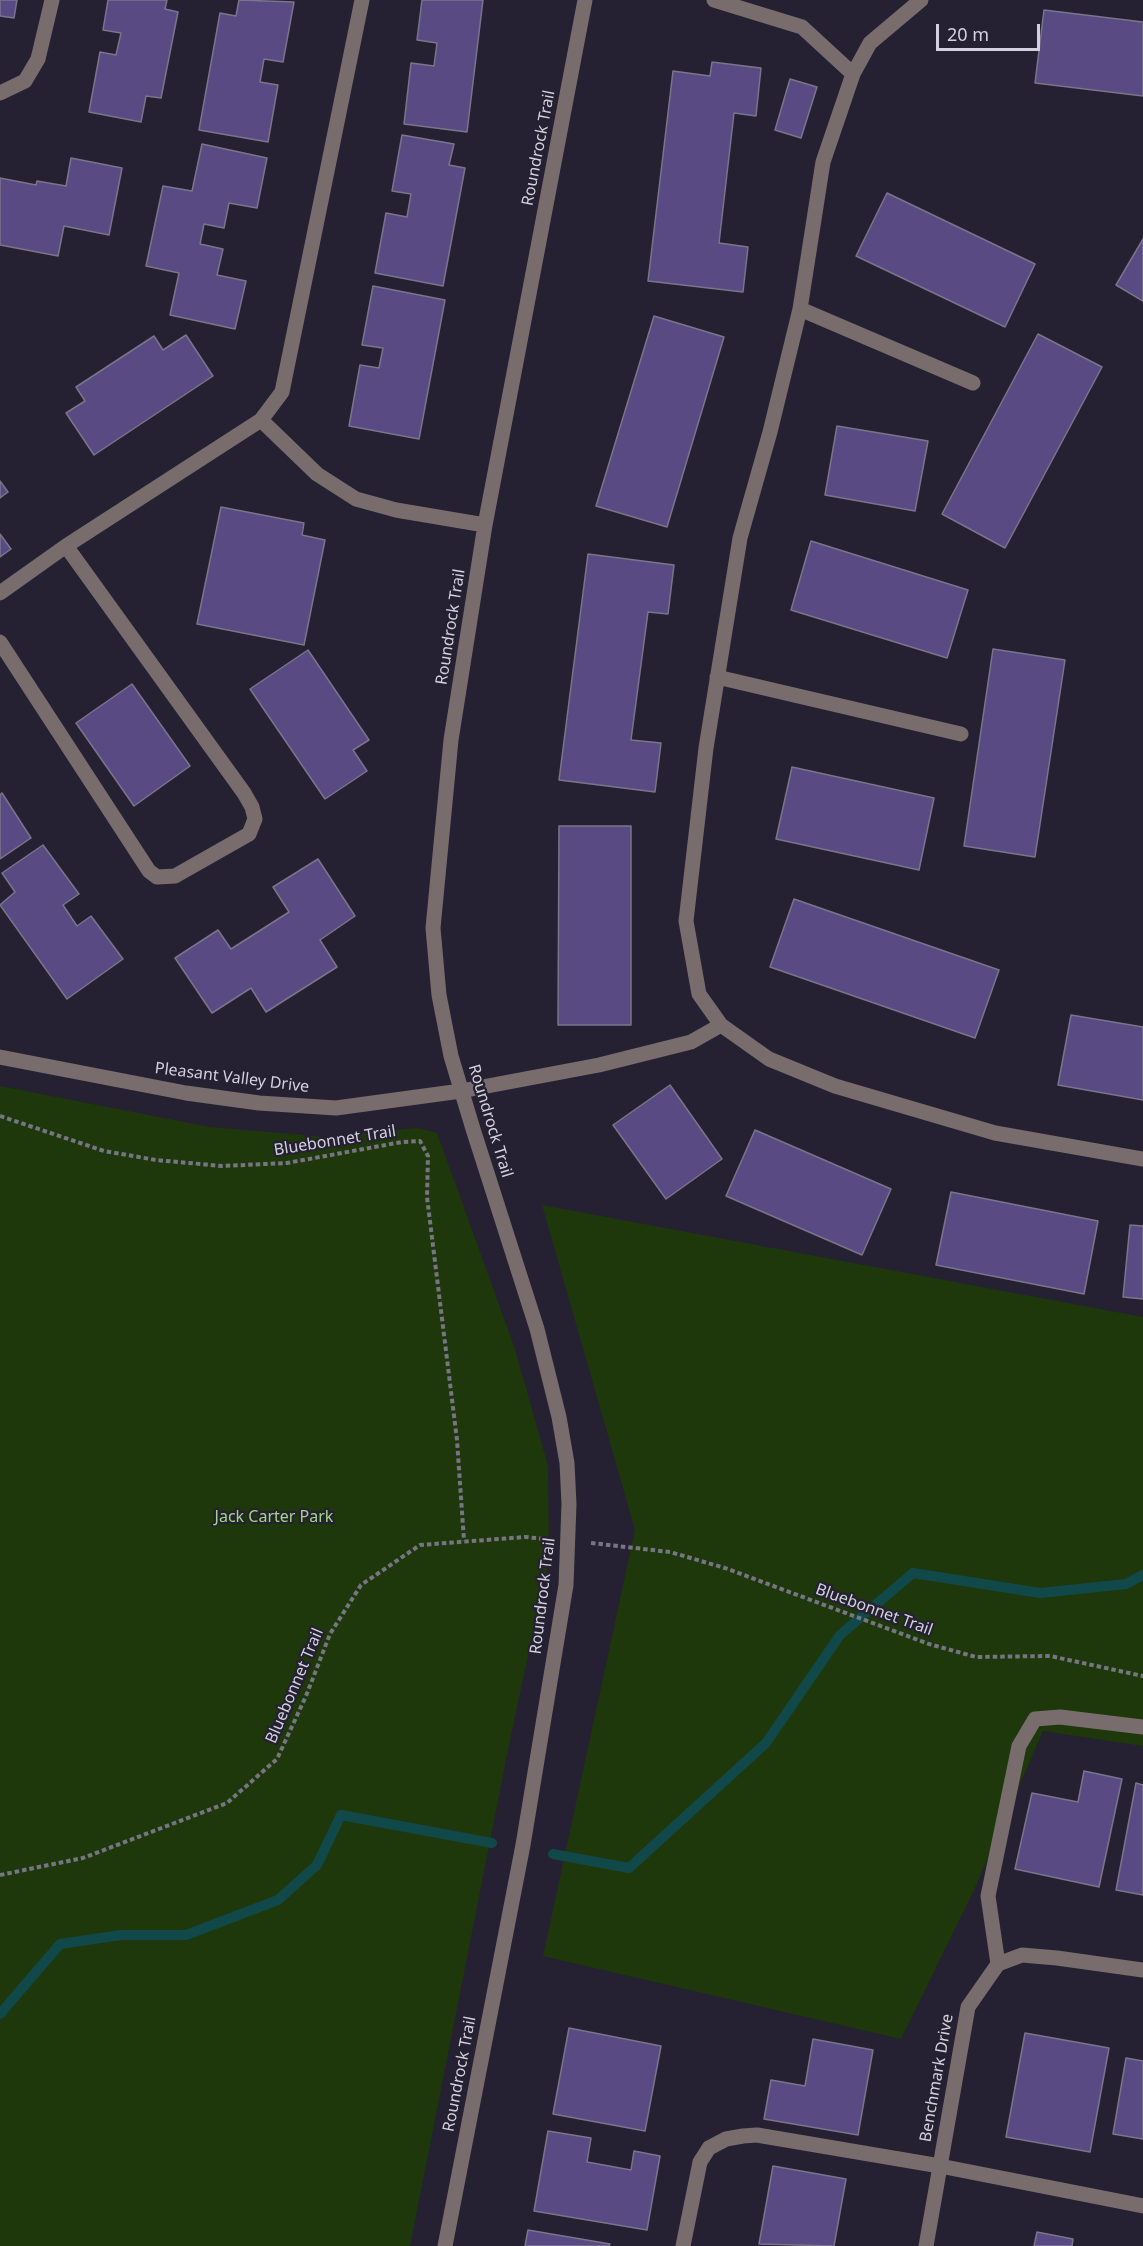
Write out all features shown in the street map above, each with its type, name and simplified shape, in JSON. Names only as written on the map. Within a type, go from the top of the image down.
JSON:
[{"type":"street","points":[[0,93],[25,81],[38,59],[52,0]]},
{"type":"street","points":[[0,593],[66,546],[261,420],[282,392],[362,0]]},
{"type":"street","name":"Roundrock Trail","points":[[445,2246],[523,1845],[566,1585],[569,1541],[567,1463],[559,1417],[537,1329],[451,1056],[439,995],[432,928],[451,740],[485,525],[585,0]]},
{"type":"street","points":[[714,0],[802,27],[853,74]]},
{"type":"street","points":[[921,0],[870,43],[853,74],[823,162],[800,309],[770,432],[740,538],[706,748],[686,921],[699,994],[721,1025],[769,1059],[835,1086],[995,1133],[1143,1159]]},
{"type":"street","points":[[800,309],[973,383]]},
{"type":"street","points":[[261,420],[317,474],[356,500],[396,510],[485,525]]},
{"type":"street","points":[[0,642],[149,871],[157,877],[175,876],[249,834],[255,819],[252,807],[244,793],[66,546]]},
{"type":"street","points":[[717,677],[961,734]]},
{"type":"street","name":"Pleasant Valley Drive","points":[[0,1057],[186,1093],[259,1103],[336,1108],[461,1091],[599,1065],[691,1042],[721,1025]]},
{"type":"street","points":[[1143,1727],[1060,1717],[1035,1719],[1019,1746],[988,1896],[998,1964],[1022,1955],[1143,1970]]},
{"type":"street","name":"Benchmark Drive","points":[[926,2246],[968,2007],[998,1964]]},
{"type":"street","points":[[683,2246],[700,2162],[709,2148],[726,2139],[757,2135],[940,2166],[1143,2206]]},
{"type":"path","name":"Bluebonnet Trail","points":[[0,1116],[104,1150],[156,1160],[222,1166],[287,1163],[402,1142],[420,1141],[428,1156],[427,1197],[457,1440],[464,1541]]},
{"type":"path","name":"Bluebonnet Trail","points":[[0,1875],[83,1858],[226,1803],[277,1759],[306,1696],[330,1634],[361,1585],[420,1545],[538,1538]]},
{"type":"path","name":"Bluebonnet Trail","points":[[601,1544],[670,1552],[725,1568],[929,1644],[976,1657],[1050,1656],[1143,1676]]},
{"type":"green space","name":"Jack Carter Park","points":[[0,1086],[210,1127],[325,1137],[417,1128],[437,1133],[515,1349],[548,1466],[549,1559],[511,1735],[410,2246],[0,2246]]},
{"type":"green space","points":[[542,1205],[1143,1317],[1143,1746],[1043,1731],[974,1890],[901,2039],[543,1956],[635,1530]]},
{"type":"building","points":[[0,0],[17,0],[14,18],[0,16]]},
{"type":"building","points":[[108,0],[167,0],[165,9],[178,12],[161,98],[146,96],[141,122],[89,112],[100,52],[116,55],[121,33],[103,30]]},
{"type":"building","points":[[239,0],[294,2],[283,62],[264,59],[260,82],[278,85],[268,142],[199,130],[220,13],[236,16]]},
{"type":"building","points":[[422,0],[483,0],[467,132],[404,124],[411,63],[434,66],[437,43],[417,40]]},
{"type":"building","points":[[1044,10],[1143,22],[1143,96],[1035,83]]},
{"type":"building","points":[[712,62],[761,68],[756,116],[734,113],[719,243],[748,247],[743,292],[648,281],[673,71],[710,76]]},
{"type":"building","points":[[790,79],[817,87],[801,138],[775,130]]},
{"type":"building","points":[[402,135],[454,144],[449,165],[465,168],[443,286],[375,273],[386,213],[407,217],[411,194],[392,191]]},
{"type":"building","points":[[202,144],[267,158],[257,208],[229,203],[224,228],[204,224],[200,244],[223,249],[217,275],[246,281],[235,329],[170,315],[179,273],[146,266],[163,186],[192,191]]},
{"type":"building","points":[[71,158],[122,168],[109,235],[64,226],[58,256],[0,245],[0,178],[36,185],[37,181],[66,186]]},
{"type":"building","points":[[887,193],[1035,264],[1005,327],[856,256]]},
{"type":"building","points":[[1143,239],[1143,301],[1116,285]]},
{"type":"building","points":[[373,286],[445,300],[419,439],[349,426],[360,365],[379,368],[383,348],[362,345]]},
{"type":"building","points":[[654,316],[724,337],[667,527],[596,506]]},
{"type":"building","points":[[1038,334],[1102,367],[1005,548],[942,514]]},
{"type":"building","points":[[186,335],[213,376],[94,455],[66,413],[85,401],[76,387],[154,336],[163,350]]},
{"type":"building","points":[[837,426],[928,441],[915,511],[825,495]]},
{"type":"building","points":[[0,481],[8,492],[0,498]]},
{"type":"building","points":[[221,507],[304,523],[302,535],[325,540],[304,645],[197,624]]},
{"type":"building","points":[[0,534],[11,549],[0,557]]},
{"type":"building","points":[[811,541],[968,590],[947,658],[791,610]]},
{"type":"building","points":[[588,554],[674,565],[668,614],[648,612],[631,740],[661,743],[655,792],[559,780]]},
{"type":"building","points":[[993,649],[1065,660],[1035,857],[964,846]]},
{"type":"building","points":[[308,650],[369,740],[353,750],[367,771],[325,799],[250,689]]},
{"type":"building","points":[[132,684],[190,766],[134,806],[76,723]]},
{"type":"building","points":[[792,767],[934,798],[919,870],[776,839]]},
{"type":"building","points":[[2,793],[31,838],[0,859],[0,795]]},
{"type":"building","points":[[559,826],[631,826],[631,1025],[558,1025]]},
{"type":"building","points":[[43,845],[79,894],[63,905],[77,926],[91,916],[123,959],[67,999],[0,905],[15,892],[2,873]]},
{"type":"building","points":[[318,859],[355,916],[320,940],[337,967],[266,1012],[251,988],[212,1013],[175,958],[218,930],[231,949],[289,912],[273,887]]},
{"type":"building","points":[[794,899],[999,970],[975,1038],[770,967]]},
{"type":"building","points":[[1071,1015],[1143,1027],[1143,1100],[1058,1085]]},
{"type":"building","points":[[670,1085],[722,1159],[666,1199],[613,1125]]},
{"type":"building","points":[[755,1130],[891,1189],[862,1255],[726,1196]]},
{"type":"building","points":[[951,1192],[1098,1221],[1084,1294],[936,1265]]},
{"type":"building","points":[[1130,1225],[1143,1226],[1143,1299],[1123,1297]]},
{"type":"building","points":[[1084,1771],[1122,1779],[1099,1887],[1015,1869],[1032,1793],[1078,1802]]},
{"type":"building","points":[[1136,1783],[1143,1785],[1143,1895],[1116,1890]]},
{"type":"building","points":[[569,2028],[661,2046],[645,2131],[553,2114]]},
{"type":"building","points":[[1025,2033],[1109,2048],[1090,2152],[1006,2137]]},
{"type":"building","points":[[813,2039],[873,2050],[858,2135],[764,2119],[771,2080],[805,2086]]},
{"type":"building","points":[[1126,2058],[1143,2061],[1143,2139],[1113,2134]]},
{"type":"building","points":[[548,2131],[591,2138],[587,2162],[631,2170],[634,2151],[660,2156],[647,2230],[534,2211]]},
{"type":"building","points":[[773,2166],[846,2179],[834,2246],[759,2244]]},
{"type":"building","points":[[528,2230],[610,2244],[609,2246],[525,2246]]},
{"type":"building","points":[[1037,2232],[1073,2239],[1072,2246],[1034,2246]]},
{"type":"waterway","points":[[553,1854],[629,1868],[766,1743],[840,1635],[913,1573],[1040,1593],[1126,1584],[1143,1575]]},
{"type":"waterway","points":[[0,2014],[60,1944],[121,1935],[186,1935],[278,1900],[317,1865],[341,1815],[492,1843]]}]
